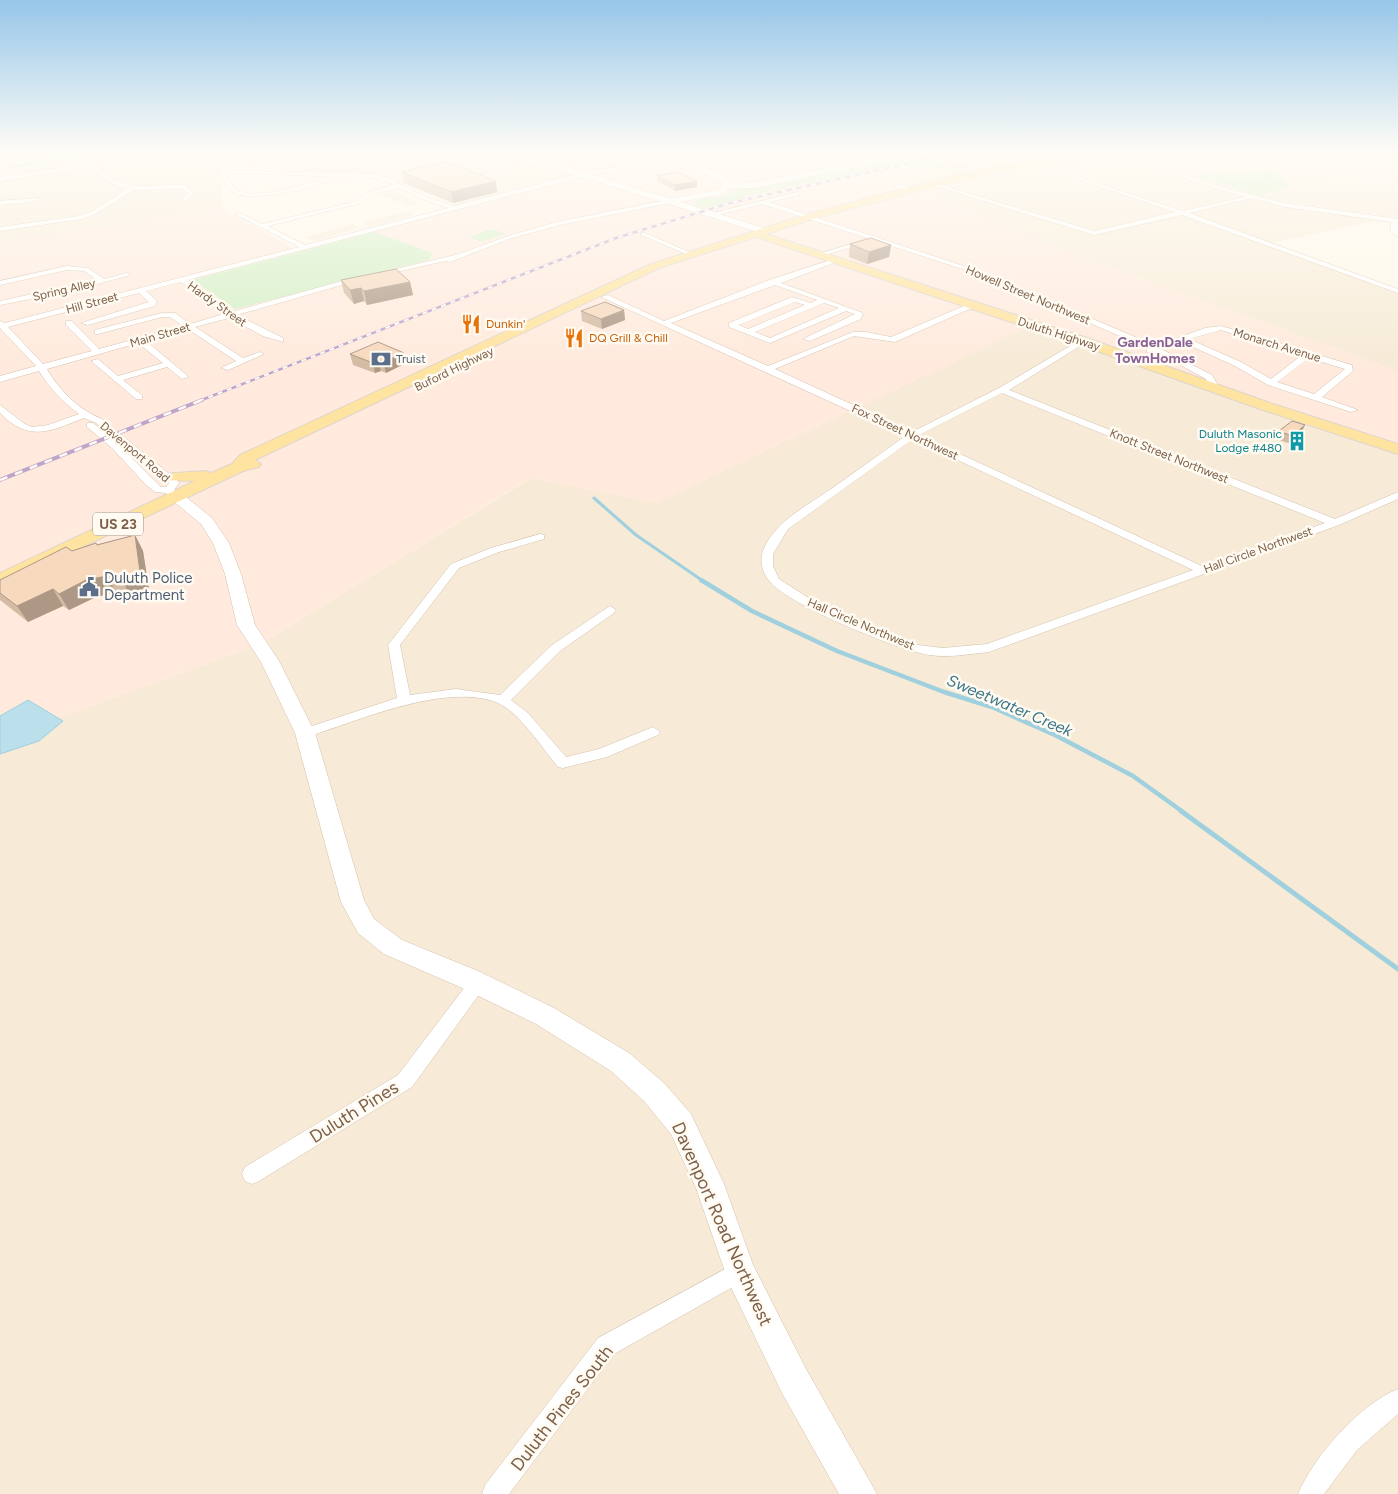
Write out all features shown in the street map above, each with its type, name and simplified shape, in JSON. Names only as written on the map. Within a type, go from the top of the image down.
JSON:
[{"type":"main road","name":"Buford Highway","points":[[0,580],[171,488],[221,475],[238,467],[255,464],[565,315],[638,274],[793,222]]},
{"type":"main road","name":"Duluth Highway","points":[[760,232],[1082,341],[1265,406],[1398,449]]},
{"type":"main road","name":"Buford Highway","points":[[238,467],[246,458],[393,388],[493,341],[666,268],[665,264]]},
{"type":"main road","points":[[466,363],[464,358],[490,346],[493,341]]},
{"type":"main road","points":[[378,405],[395,392],[393,388]]},
{"type":"street","points":[[0,229],[53,222]]},
{"type":"street","points":[[253,222],[304,247]]},
{"type":"street","points":[[262,226],[279,222]]},
{"type":"street","name":"Hill Street","points":[[1,324],[140,290],[401,222]]},
{"type":"street","points":[[457,256],[510,237],[566,222]]},
{"type":"street","points":[[725,222],[760,232]]},
{"type":"street","points":[[733,222],[760,232]]},
{"type":"street","name":"Howell Street Northwest","points":[[829,222],[980,273],[1151,347],[1162,350]]},
{"type":"street","points":[[1057,222],[1094,233],[1143,222]]},
{"type":"street","points":[[1205,222],[1398,291]]},
{"type":"street","points":[[1396,222],[1394,232],[1398,235]]},
{"type":"street","points":[[643,234],[693,255]]},
{"type":"street","points":[[665,323],[772,282],[876,238]]},
{"type":"street","name":"Main Street","points":[[320,290],[409,276],[457,256]]},
{"type":"street","name":"Main Street","points":[[0,379],[97,357],[140,341],[229,315],[358,279],[457,256]]},
{"type":"street","points":[[0,282],[67,268],[86,269],[102,281]]},
{"type":"street","name":"Spring Alley","points":[[0,303],[127,275]]},
{"type":"street","name":"Hardy Street","points":[[182,279],[229,315],[260,333],[280,340]]},
{"type":"street","points":[[358,279],[370,283]]},
{"type":"street","points":[[772,282],[846,308],[860,315],[811,337],[797,329]]},
{"type":"street","points":[[85,323],[152,304],[153,302],[140,290]]},
{"type":"street","name":"Fox Street Northwest","points":[[601,294],[913,435],[1202,570]]},
{"type":"street","points":[[811,305],[795,299],[732,325],[770,341],[846,308]]},
{"type":"street","points":[[748,332],[824,300]]},
{"type":"street","points":[[768,369],[853,334],[866,334],[892,340],[971,305]]},
{"type":"street","points":[[98,332],[172,315],[187,328],[242,361]]},
{"type":"street","points":[[69,323],[117,379],[139,397]]},
{"type":"street","name":"Davenport Road","points":[[1,324],[42,368],[50,384],[62,396],[88,416],[100,421],[171,488]]},
{"type":"street","name":"Monarch Avenue","points":[[1162,350],[1208,329],[1221,328],[1310,354],[1350,369],[1316,397]]},
{"type":"street","points":[[1184,340],[1238,364],[1271,383],[1354,410]]},
{"type":"street","points":[[140,341],[185,377]]},
{"type":"street","name":"Hall Circle Northwest","points":[[1082,341],[1002,390],[913,435],[784,527],[771,543],[766,563],[775,580],[793,594],[910,647],[928,651],[963,651],[989,648],[1335,523],[1398,495]]},
{"type":"street","points":[[1162,350],[1209,377],[1214,387]]},
{"type":"street","points":[[225,368],[260,354]]},
{"type":"street","points":[[1271,383],[1310,354]]},
{"type":"street","points":[[117,379],[168,364]]},
{"type":"street","name":"Knott Street Northwest","points":[[1002,390],[1335,523]]},
{"type":"street","points":[[0,408],[26,430],[32,431],[47,429],[88,416]]},
{"type":"street","name":"Davenport Road","points":[[88,416],[89,423],[116,447],[150,483],[159,490],[171,488]]},
{"type":"street","name":"Davenport Road Northwest","points":[[171,488],[207,521],[221,543],[233,574],[246,625],[270,661],[305,734],[353,902],[366,926],[394,947],[553,1021],[620,1062],[654,1092],[681,1124],[708,1184],[740,1272],[794,1381],[859,1494]]},
{"type":"street","points":[[404,700],[394,644],[454,566],[495,550],[540,537]]},
{"type":"street","points":[[503,700],[556,648],[610,610]]},
{"type":"street","points":[[305,734],[404,700],[456,693],[503,700],[533,726],[563,763],[602,752],[653,732]]},
{"type":"street","name":"Duluth Pines","points":[[252,1174],[404,1081],[477,984]]},
{"type":"street","name":"Duluth Pines South","points":[[494,1494],[606,1346],[740,1272]]},
{"type":"street","points":[[1310,1494],[1330,1462],[1354,1436],[1379,1412],[1398,1400]]},
{"type":"shaded area","points":[[0,222],[132,222],[0,242]]},
{"type":"shaded area","points":[[132,222],[246,222],[298,251],[194,280],[235,309],[429,260],[433,254],[374,232],[411,222],[994,222],[1060,249],[1398,371],[1398,448],[1037,323],[656,503],[530,478],[259,645],[0,739],[0,242]]},
{"type":"shaded area","points":[[367,222],[390,222],[370,227],[362,223]]},
{"type":"shaded area","points":[[994,222],[1372,222],[1270,243],[1398,292],[1398,371],[1060,249]]},
{"type":"shaded area","points":[[1381,222],[1398,222],[1398,224]]},
{"type":"shaded area","points":[[353,224],[361,228],[314,241],[306,237]]},
{"type":"shaded area","points":[[1037,323],[1398,448],[1398,1494],[0,1494],[0,739],[259,645],[531,478]]},
{"type":"green space","points":[[487,230],[495,230],[506,234],[481,242],[470,237]]},
{"type":"green space","points":[[374,232],[433,253],[429,260],[235,309],[193,280]]},
{"type":"water","points":[[28,700],[63,721],[39,741],[0,754],[0,716]]},
{"type":"building","points":[[871,238],[891,245],[869,252],[850,244]]},
{"type":"building","points":[[396,269],[410,282],[364,291],[361,288],[350,290],[341,280]]},
{"type":"building","points":[[605,302],[624,310],[601,319],[581,311]]},
{"type":"building","points":[[378,342],[404,353],[383,362],[378,360],[373,363],[350,354]]},
{"type":"building","points":[[1292,421],[1305,425],[1292,436],[1279,431]]},
{"type":"building","points":[[135,535],[141,579],[124,584],[124,577],[107,576],[86,580],[59,594],[53,589],[17,606],[0,593],[0,580],[66,547],[72,551],[96,543],[97,545]]},
{"type":"waterway","name":"Sweetwater Creek","points":[[594,498],[636,535],[703,581]]},
{"type":"waterway","name":"Sweetwater Creek","points":[[701,580],[752,611],[837,651],[944,692],[992,707],[1055,735],[1133,776],[1183,812]]},
{"type":"waterway","name":"Sweetwater Creek","points":[[1181,811],[1398,969]]},
{"type":"railway","points":[[199,401],[616,238],[669,222]]},
{"type":"railway","points":[[0,480],[202,400]]},
{"type":"place","name":"Dunkin'","points":[[471,324]]},
{"type":"place","name":"DQ Grill & Chill","points":[[574,338]]},
{"type":"place","name":"Truist","points":[[381,359]]},
{"type":"place","name":"Duluth Masonic Lodge #480","points":[[1297,441]]},
{"type":"place","name":"Duluth Police Department","points":[[89,587]]},
{"type":"district","name":"GardenDale TownHomes","points":[[1155,350]]}]
